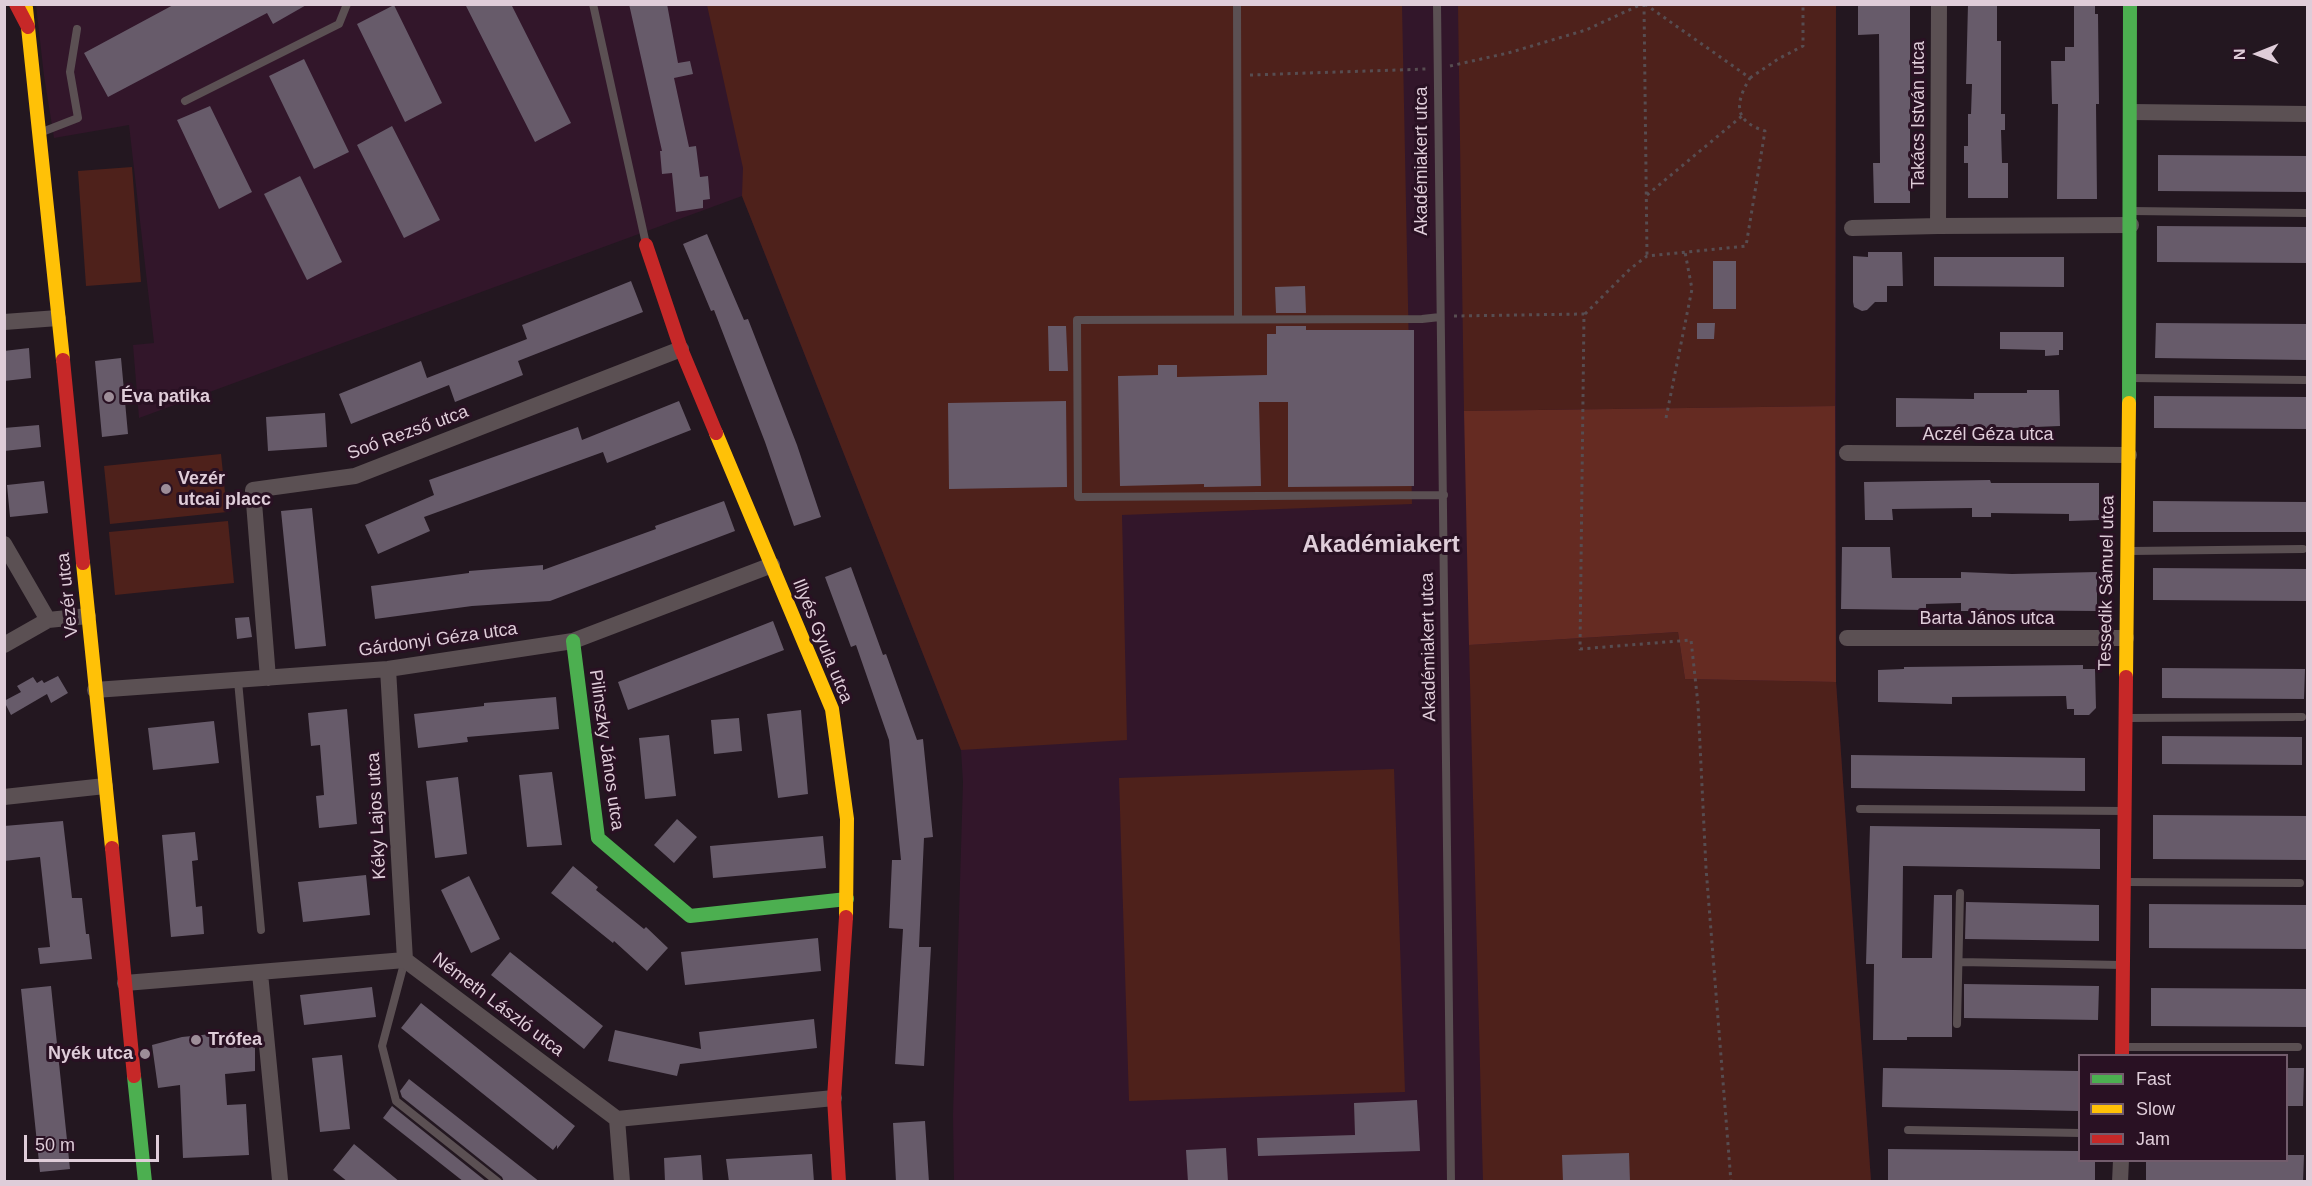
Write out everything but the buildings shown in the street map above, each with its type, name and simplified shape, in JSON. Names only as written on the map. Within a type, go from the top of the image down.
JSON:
[{"type":"street","points":[[16,4],[28,27]]},
{"type":"street","name":"Vezér utca","points":[[25,4],[145,1182]]},
{"type":"street","name":"Takács István utca","points":[[1938,226],[1939,4]]},
{"type":"street","name":"Tessedik Sámuel utca","points":[[2122,1051],[2131,218],[2130,4]]},
{"type":"street","points":[[2130,112],[2307,114]]},
{"type":"street","points":[[1852,228],[2131,218]]},
{"type":"street","name":"Illyés Gyula utca","points":[[646,245],[681,349],[832,709],[847,819],[847,899],[834,1098],[839,1182]]},
{"type":"street","points":[[4,322],[58,318]]},
{"type":"street","name":"Soó Rezső utca","points":[[268,678],[253,490],[355,476],[681,349]]},
{"type":"street","name":"Aczél Géza utca","points":[[1847,453],[2129,455]]},
{"type":"street","points":[[4,544],[48,620]]},
{"type":"street","name":"Gárdonyi Géza utca","points":[[95,690],[388,669],[573,641],[772,565]]},
{"type":"street","points":[[4,645],[48,620],[88,616]]},
{"type":"street","name":"Barta János utca","points":[[1847,638],[2126,638]]},
{"type":"street","name":"Pilinszky János utca","points":[[573,641],[598,838],[690,916],[847,899]]},
{"type":"street","name":"Kéky Lajos utca","points":[[388,669],[405,960]]},
{"type":"street","points":[[4,797],[105,786]]},
{"type":"street","name":"Németh László utca","points":[[125,983],[405,960],[617,1119]]},
{"type":"street","points":[[260,972],[280,1181]]},
{"type":"street","points":[[622,1182],[617,1119],[834,1098]]},
{"type":"street","points":[[2120,1182],[2121,1162]]},
{"type":"lane","points":[[185,101],[339,24],[347,4]]},
{"type":"lane","points":[[593,4],[646,245]]},
{"type":"lane","points":[[1237,4],[1239,319]]},
{"type":"lane","name":"Akadémiakert utca","points":[[1437,4],[1451,1182]]},
{"type":"lane","points":[[39,133],[78,118],[69,72],[77,29]]},
{"type":"lane","points":[[2131,218],[2306,213]]},
{"type":"lane","points":[[1440,317],[1077,320],[1078,497],[1444,495]]},
{"type":"lane","points":[[2129,378],[2305,380]]},
{"type":"lane","points":[[2128,550],[2303,549]]},
{"type":"lane","points":[[238,681],[261,930]]},
{"type":"lane","points":[[2125,718],[2302,717]]},
{"type":"lane","points":[[1860,809],[2124,811]]},
{"type":"lane","points":[[2123,882],[2300,883]]},
{"type":"lane","points":[[1956,1024],[1960,893]]},
{"type":"lane","points":[[405,960],[382,1046],[396,1101],[498,1182]]},
{"type":"lane","points":[[1959,962],[2123,964]]},
{"type":"lane","points":[[2122,1051],[2298,1047]]},
{"type":"lane","points":[[1908,1130],[2078,1133]]},
{"type":"path","points":[[1238,75],[1438,69],[1508,53],[1586,30],[1644,4]]},
{"type":"path","points":[[1644,4],[1750,78]]},
{"type":"path","points":[[1644,4],[1647,256]]},
{"type":"path","points":[[1440,317],[1584,314],[1630,269],[1647,256],[1746,246],[1764,131],[1745,122],[1738,102],[1750,78],[1803,46],[1803,4]]},
{"type":"path","points":[[1647,195],[1742,116]]},
{"type":"path","points":[[1666,418],[1692,290],[1685,252]]},
{"type":"path","points":[[1584,314],[1580,649],[1691,639],[1698,704],[1706,868],[1731,1182]]},
{"type":"shaded area","points":[[36,5],[1836,5],[1836,682],[1871,1181],[954,1181],[953,1115],[963,782],[961,750],[742,196],[139,418],[133,345],[154,343],[129,125],[54,138]]},
{"type":"shaded area","points":[[707,5],[1402,5],[1412,504],[1122,515],[1127,740],[961,750],[742,196],[743,168]]},
{"type":"shaded area","points":[[1458,5],[1836,5],[1835,406],[1464,411]]},
{"type":"shaded area","points":[[132,167],[141,282],[86,286],[78,171]]},
{"type":"shaded area","points":[[1835,406],[1836,682],[1685,679],[1678,632],[1469,645],[1464,411]]},
{"type":"shaded area","name":"Vezér utcai placc","points":[[221,454],[227,512],[110,524],[104,466]]},
{"type":"shaded area","points":[[228,521],[234,583],[115,595],[109,532]]},
{"type":"shaded area","points":[[1678,632],[1685,679],[1836,682],[1871,1181],[1483,1181],[1469,645]]},
{"type":"shaded area","points":[[1394,769],[1405,1092],[1129,1101],[1119,778]]},
{"type":"traffic: fast","points":[[2129,403],[2130,4]]},
{"type":"traffic: fast","points":[[573,641],[598,838],[690,916],[847,899]]},
{"type":"traffic: fast","points":[[134,1076],[145,1182]]},
{"type":"traffic: slow","points":[[26,8],[63,360]]},
{"type":"traffic: slow","points":[[2126,677],[2129,403]]},
{"type":"traffic: slow","points":[[716,433],[832,709],[847,819],[846,917]]},
{"type":"traffic: slow","points":[[83,563],[112,848]]},
{"type":"traffic: jam","points":[[16,4],[28,27]]},
{"type":"traffic: jam","points":[[646,245],[681,349],[716,433]]},
{"type":"traffic: jam","points":[[63,360],[83,563]]},
{"type":"traffic: jam","points":[[2122,1054],[2126,677]]},
{"type":"traffic: jam","points":[[112,848],[134,1076]]},
{"type":"traffic: jam","points":[[839,1182],[834,1098],[846,917]]},
{"type":"place","name":"Éva patika","points":[[109,397]]},
{"type":"place","name":"Vezér utcai placc","points":[[166,489]]},
{"type":"place","name":"Trófea","points":[[196,1040]]},
{"type":"place","name":"Nyék utca","points":[[145,1054]]},
{"type":"district","name":"Akadémiakert","points":[[1381,545]]}]
